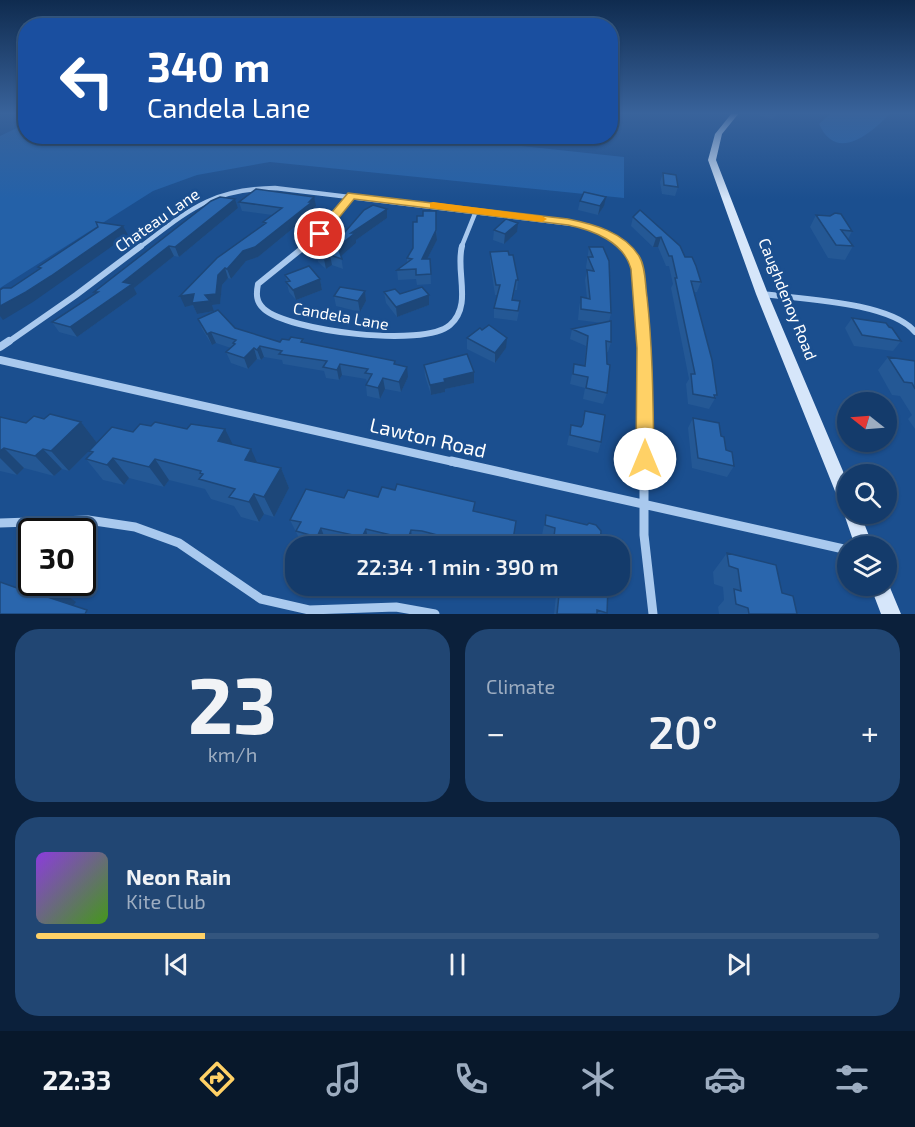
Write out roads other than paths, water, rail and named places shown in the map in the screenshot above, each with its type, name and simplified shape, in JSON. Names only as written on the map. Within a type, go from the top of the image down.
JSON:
[{"type":"street","name":"Caughdenoy Road","points":[[714,142],[712,160],[762,294],[837,478]]},
{"type":"street","name":"Chateau Lane","points":[[0,347],[76,295],[193,207],[239,189],[269,187],[589,226],[613,238],[634,258],[645,348],[644,535],[653,614]]},
{"type":"street","name":"Candela Lane","points":[[352,196],[320,234],[258,284],[255,295],[257,301],[270,315],[286,320],[393,339],[429,336],[442,329],[460,312],[464,297],[459,262],[462,244],[476,211]]},
{"type":"street","points":[[762,294],[877,310],[910,324],[915,332]]},
{"type":"street","name":"Lawton Road","points":[[0,360],[837,547]]},
{"type":"street","points":[[0,523],[88,520],[135,527],[179,543],[261,599],[309,610],[396,607],[435,614]]},
{"type":"street","points":[[884,596],[891,614]]}]
